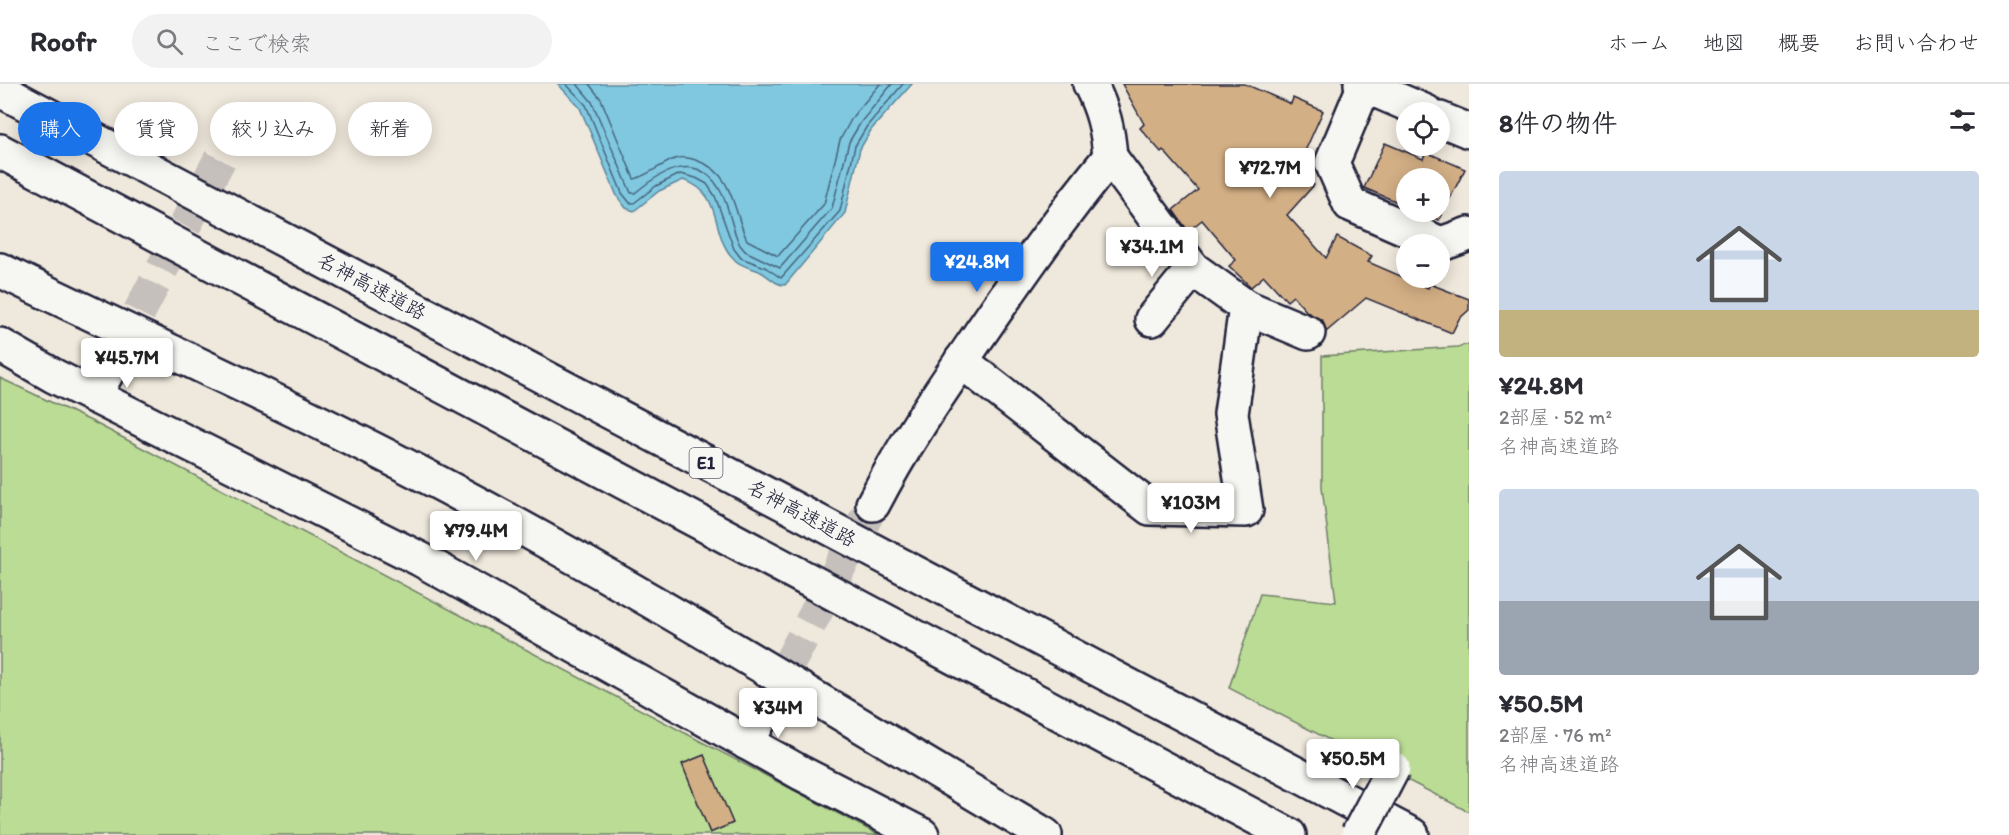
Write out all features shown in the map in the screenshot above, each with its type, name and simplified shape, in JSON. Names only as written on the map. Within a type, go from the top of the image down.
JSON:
[{"type":"main road","points":[[1090,84],[1103,109],[1108,128],[1110,158],[1192,270],[1246,307],[1308,333]]},
{"type":"main road","points":[[1403,102],[1364,85],[1332,163],[1350,204],[1441,244],[1469,234]]},
{"type":"main road","name":"名神高速道路","points":[[0,90],[1413,835]]},
{"type":"main road","points":[[1450,123],[1469,131]]},
{"type":"main road","points":[[0,151],[1289,835]]},
{"type":"main road","points":[[873,504],[897,458],[961,361],[1067,209],[1110,158]]},
{"type":"main road","points":[[0,270],[325,426],[466,497],[596,570],[1045,835]]},
{"type":"main road","points":[[1152,319],[1192,270]]},
{"type":"main road","points":[[961,361],[1150,508],[1246,510],[1231,414],[1246,307]]},
{"type":"main road","points":[[0,345],[94,396],[420,559],[747,743],[922,835]]},
{"type":"main road","points":[[94,396],[115,358]]},
{"type":"main road","points":[[747,743],[764,711]]},
{"type":"main road","points":[[1358,835],[1393,768]]},
{"type":"green space","points":[[1469,344],[1469,812],[1229,688],[1260,594],[1336,602],[1322,487],[1322,356],[1458,347]]},
{"type":"green space","points":[[0,378],[93,422],[879,835],[0,835]]},
{"type":"water","points":[[558,84],[912,84],[871,130],[860,149],[845,213],[785,285],[778,284],[761,272],[742,265],[727,251],[711,205],[696,186],[683,180],[659,191],[634,211],[626,208],[617,196],[580,108]]},
{"type":"building","points":[[1122,84],[1245,84],[1291,104],[1293,98],[1323,111],[1297,169],[1314,185],[1287,215],[1326,258],[1337,237],[1372,256],[1368,262],[1396,274],[1396,288],[1440,288],[1469,299],[1469,310],[1459,319],[1452,333],[1366,298],[1326,332],[1323,321],[1307,312],[1293,296],[1287,301],[1264,276],[1251,287],[1229,266],[1236,260],[1202,220],[1188,231],[1173,210],[1198,190],[1140,128],[1144,124]]},
{"type":"building","points":[[1385,143],[1396,148],[1396,156],[1416,156],[1423,159],[1424,156],[1435,156],[1465,169],[1450,198],[1450,168],[1396,168],[1396,201],[1364,188]]},
{"type":"building","points":[[704,755],[733,823],[710,833],[682,764]]},
{"type":"tunnel","points":[[116,356],[220,159]]},
{"type":"tunnel","points":[[764,711],[873,504]]}]
